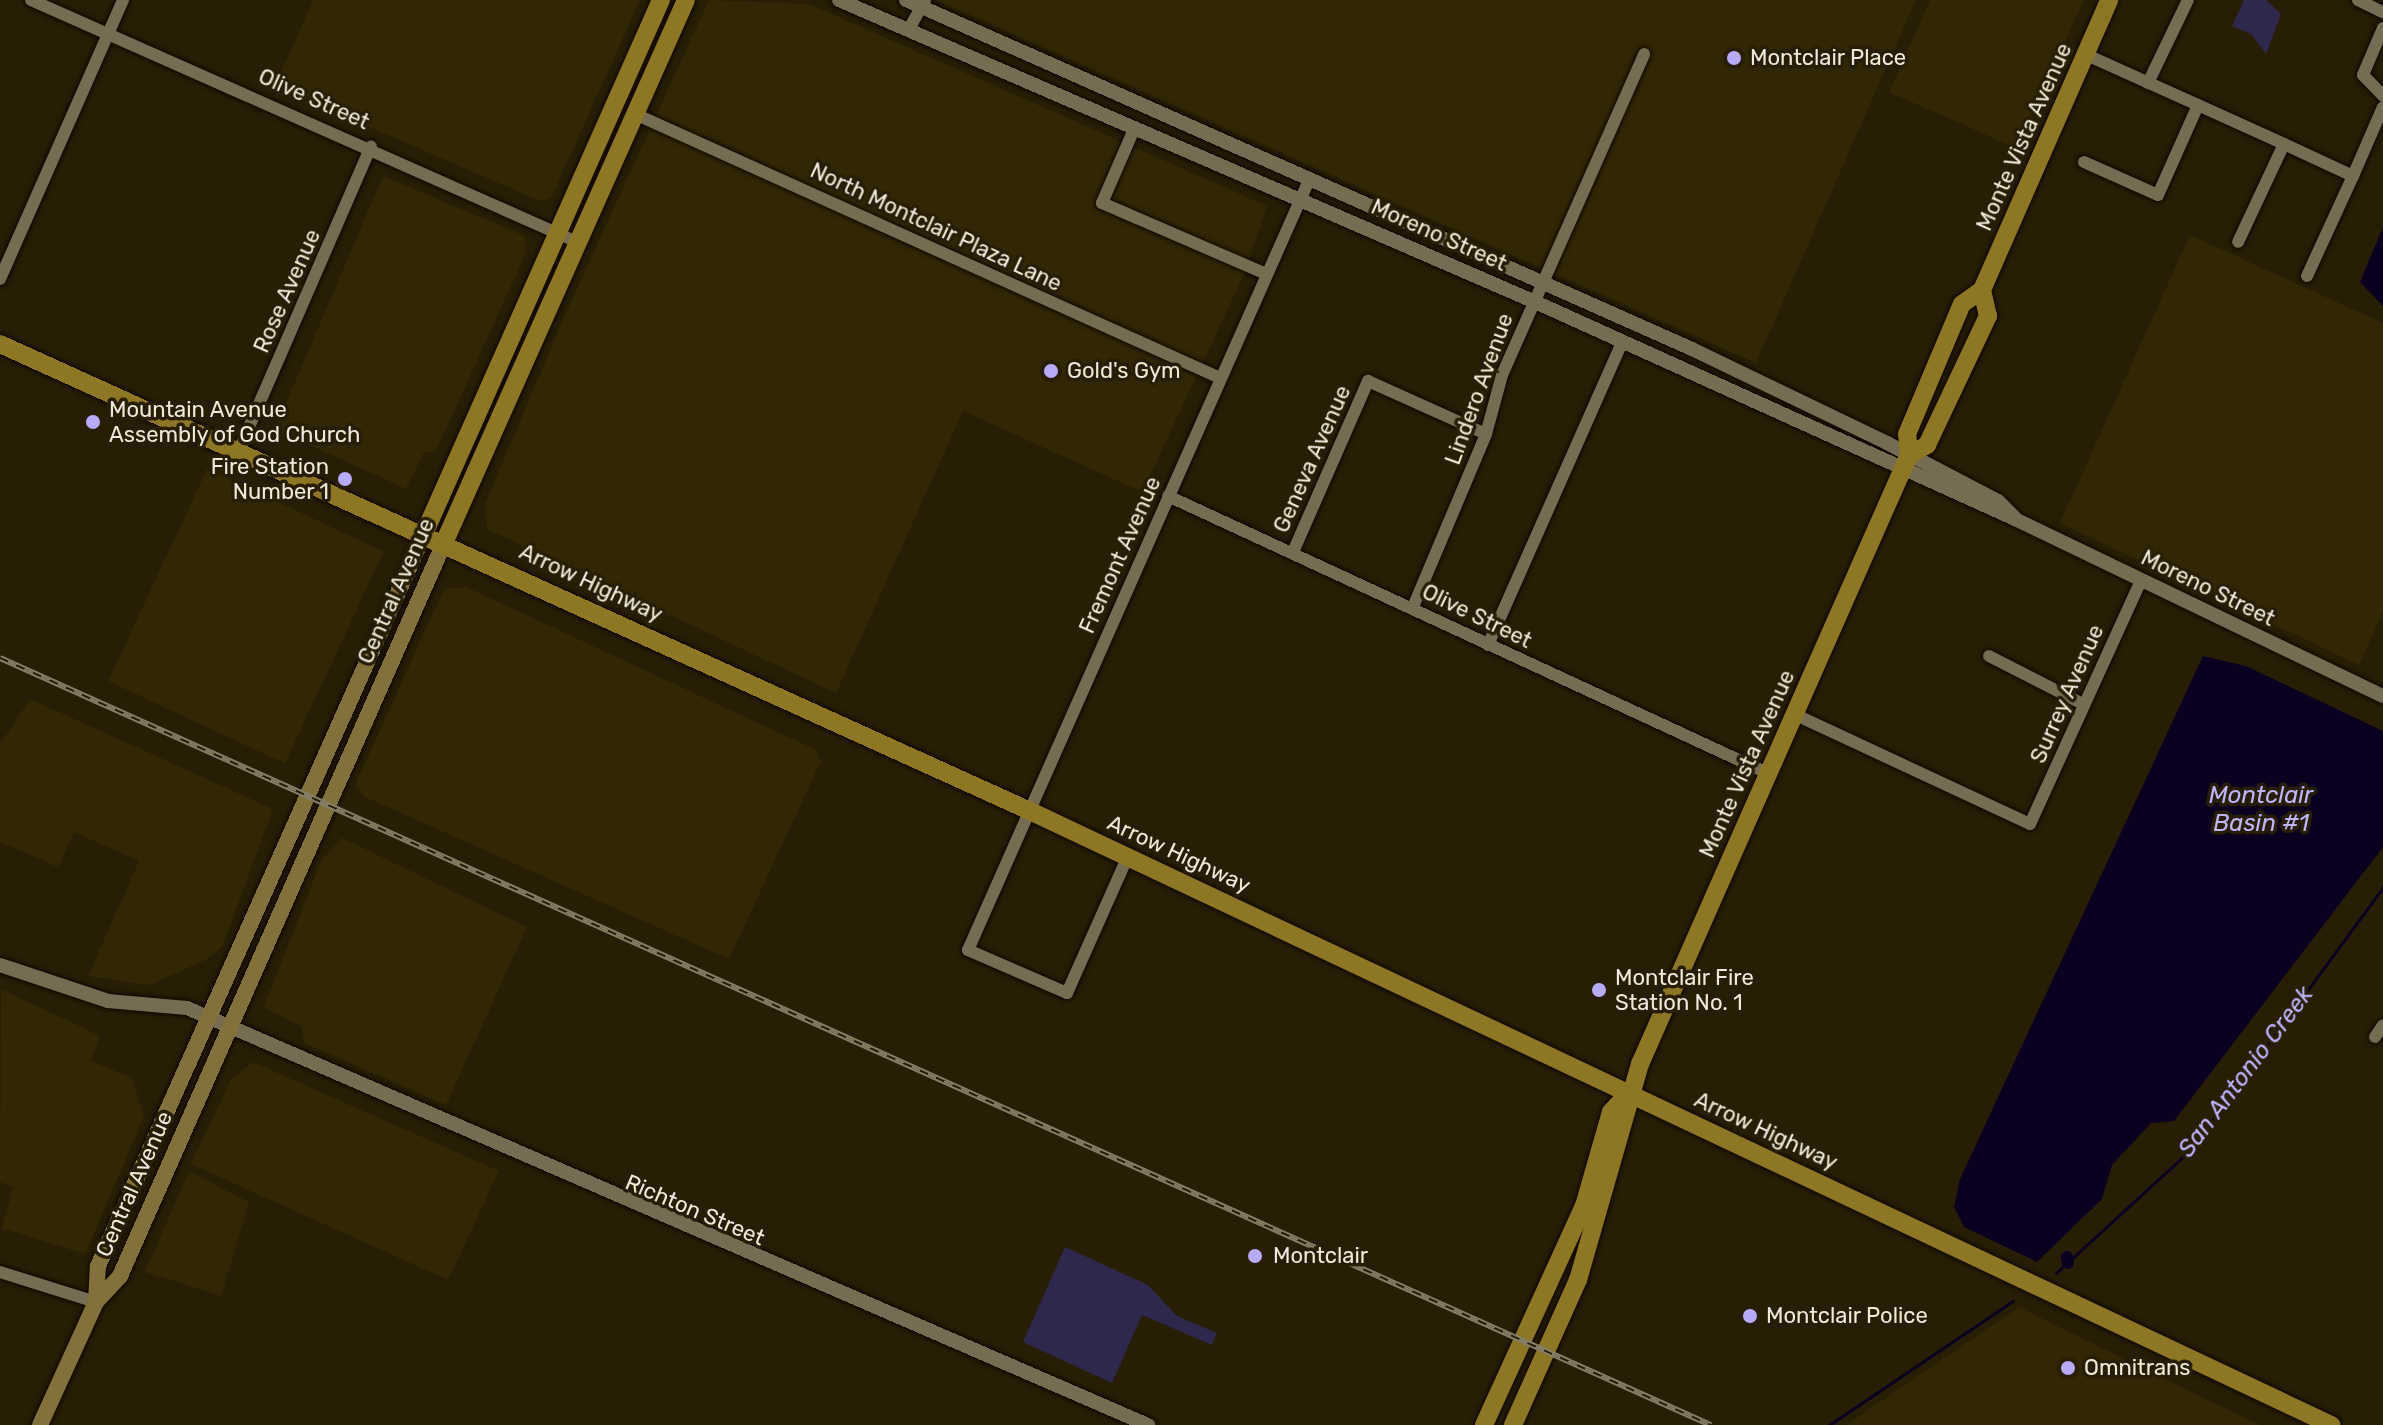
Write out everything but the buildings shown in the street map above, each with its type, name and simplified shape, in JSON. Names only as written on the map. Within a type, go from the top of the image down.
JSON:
[{"type":"main road","name":"Central Avenue","points":[[96,1302],[98,1266],[661,0]]},
{"type":"main road","name":"Central Avenue","points":[[96,1302],[120,1276],[686,0]]},
{"type":"main road","name":"Monte Vista Avenue","points":[[1484,1425],[1584,1206],[1611,1112],[1629,1093],[1906,464],[1907,434],[1957,317],[1982,290],[2111,1]]},
{"type":"main road","name":"Monte Vista Avenue","points":[[1906,464],[1927,445],[1988,316],[1982,290]]},
{"type":"main road","name":"Arrow Highway","points":[[0,344],[1128,856],[2331,1425]]},
{"type":"main road","name":"Monte Vista Avenue","points":[[1513,1425],[1578,1280],[1629,1120],[1629,1093]]},
{"type":"main road","points":[[40,1425],[96,1302]]},
{"type":"street","name":"Olive Street","points":[[31,0],[110,30],[577,242]]},
{"type":"street","points":[[0,279],[123,0]]},
{"type":"street","name":"Moreno Street","points":[[839,0],[1301,197],[1622,342],[1998,501],[2015,519],[2383,696]]},
{"type":"street","name":"Moreno Street","points":[[906,0],[924,3],[1542,281],[1906,464]]},
{"type":"street","points":[[2148,83],[2188,0]]},
{"type":"street","points":[[2358,0],[2383,12]]},
{"type":"street","points":[[909,29],[924,3]]},
{"type":"street","points":[[2383,28],[2363,75],[2383,96]]},
{"type":"street","name":"Lindero Avenue","points":[[1413,607],[1486,434],[1533,301],[1644,54]]},
{"type":"street","points":[[2087,55],[2353,176]]},
{"type":"street","points":[[2084,162],[2158,195],[2198,105]]},
{"type":"street","points":[[2307,276],[2383,107]]},
{"type":"street","name":"North Montclair Plaza Lane","points":[[635,114],[1220,378]]},
{"type":"street","points":[[1135,127],[1102,203],[1266,274]]},
{"type":"street","points":[[2238,242],[2284,144]]},
{"type":"street","name":"Rose Avenue","points":[[239,450],[371,147]]},
{"type":"street","name":"Fremont Avenue","points":[[1128,856],[1067,993],[968,950],[1310,178]]},
{"type":"street","points":[[1488,645],[1622,342]]},
{"type":"street","name":"Geneva Avenue","points":[[1293,552],[1368,381],[1486,434]]},
{"type":"street","name":"Olive Street","points":[[1168,496],[1769,774]]},
{"type":"street","name":"Surrey Avenue","points":[[1794,714],[2030,824],[2141,580]]},
{"type":"street","points":[[1989,656],[2083,704]]},
{"type":"street","name":"Richton Street","points":[[0,965],[108,1001],[174,1004],[1148,1425]]},
{"type":"street","points":[[2375,1037],[2383,1025]]},
{"type":"street","points":[[0,1272],[96,1302]]},
{"type":"shaded area","points":[[313,0],[640,0],[551,198],[540,201],[275,86]]},
{"type":"shaded area","points":[[709,0],[809,4],[1267,206],[1245,272],[1146,484],[1138,490],[963,411],[836,693],[487,529],[485,504],[565,315]]},
{"type":"shaded area","points":[[936,0],[1916,0],[1756,363]]},
{"type":"shaded area","points":[[1930,0],[2084,0],[2016,148],[1889,92]]},
{"type":"shaded area","points":[[2244,0],[2266,0],[2281,14],[2266,54],[2251,34],[2232,26]]},
{"type":"shaded area","points":[[383,176],[525,236],[525,255],[436,451],[424,452],[406,489],[275,429]]},
{"type":"shaded area","points":[[2190,235],[2383,323],[2383,612],[2359,665],[2060,523]]},
{"type":"shaded area","points":[[207,469],[384,551],[285,763],[108,681]]},
{"type":"shaded area","points":[[466,587],[816,750],[821,761],[729,959],[365,797],[355,785],[444,589]]},
{"type":"shaded area","points":[[30,699],[273,809],[222,947],[207,959],[150,985],[88,976],[139,861],[74,832],[58,867],[0,842],[0,744]]},
{"type":"shaded area","points":[[342,838],[527,927],[446,1105],[304,1043],[302,1027],[264,1007],[321,861]]},
{"type":"shaded area","points":[[1,989],[100,1036],[91,1061],[132,1078],[144,1116],[85,1254],[2,1228],[13,1188],[0,1182]]},
{"type":"shaded area","points":[[253,1062],[499,1171],[448,1280],[191,1164],[231,1079]]},
{"type":"shaded area","points":[[189,1171],[249,1202],[221,1296],[145,1272]]},
{"type":"shaded area","points":[[1065,1247],[1148,1285],[1177,1316],[1217,1333],[1212,1345],[1142,1315],[1112,1383],[1023,1342]]},
{"type":"shaded area","points":[[2019,1307],[2214,1403],[2260,1425],[1846,1425]]},
{"type":"water","points":[[2383,227],[2383,306],[2360,282]]},
{"type":"water","name":"Montclair Basin #1","points":[[2203,656],[2246,666],[2383,731],[2383,847],[2174,1121],[2151,1123],[2112,1165],[2102,1199],[2037,1262],[1964,1227],[1954,1207],[1960,1179]]},
{"type":"waterway","name":"San Antonio Creek","points":[[2056,1273],[2190,1150],[2383,887]]},
{"type":"waterway","name":"San Antonio Creek","points":[[2067,1257],[2068,1263]]},
{"type":"waterway","name":"San Antonio Creek","points":[[1829,1425],[2013,1301]]},
{"type":"railway","points":[[0,658],[1711,1425]]},
{"type":"place","name":"Montclair Place","points":[[1734,58]]},
{"type":"place","name":"Gold's Gym","points":[[1051,371]]},
{"type":"place","name":"Mountain Avenue Assembly of God Church","points":[[93,422]]},
{"type":"place","name":"Fire Station Number 1","points":[[345,479]]},
{"type":"place","name":"Montclair Fire Station No. 1","points":[[1599,990]]},
{"type":"place","name":"Montclair","points":[[1255,1256]]},
{"type":"place","name":"Montclair Police","points":[[1750,1316]]},
{"type":"place","name":"Omnitrans","points":[[2068,1368]]}]
